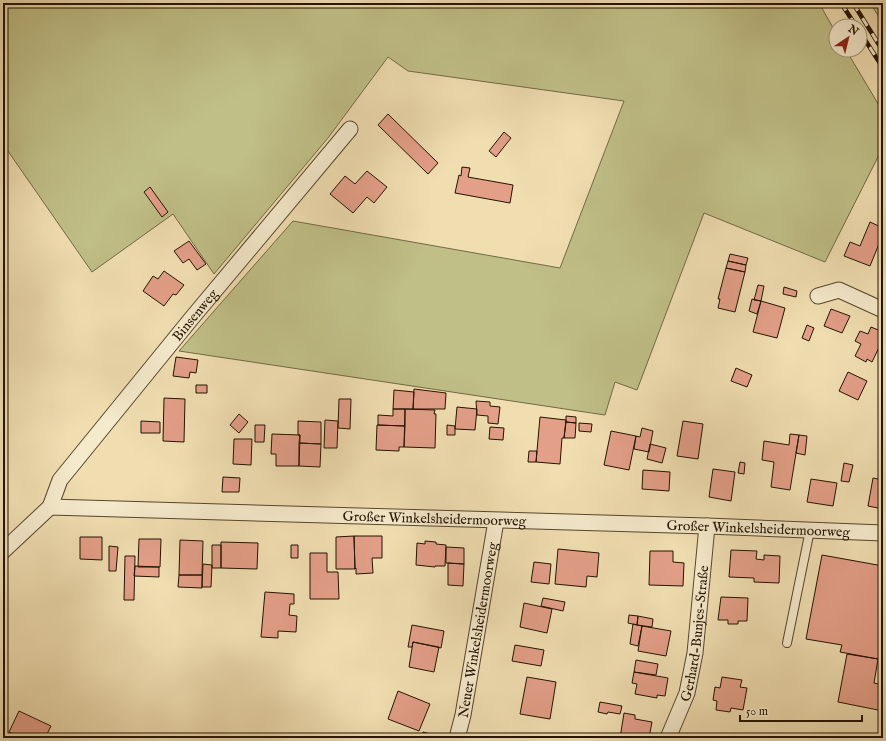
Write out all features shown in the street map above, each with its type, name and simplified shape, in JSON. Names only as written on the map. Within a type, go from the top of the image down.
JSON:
[{"type":"street","name":"Binsenweg","points":[[50,507],[60,480],[191,319],[350,129]]},
{"type":"street","points":[[818,296],[839,290],[883,310]]},
{"type":"street","name":"Großer Winkelsheidermoorweg","points":[[50,507],[707,526],[883,534]]},
{"type":"street","points":[[3,551],[50,507]]},
{"type":"street","name":"Neuer Winkelsheidermoorweg","points":[[457,738],[463,715],[496,521]]},
{"type":"street","name":"Gerhard-Bunjes-Straße","points":[[668,738],[687,693],[695,653],[707,526]]},
{"type":"lane","points":[[787,643],[810,530]]},
{"type":"shaded area","points":[[3,3],[819,3],[828,19],[828,58],[851,58],[883,112],[883,147],[825,262],[704,213],[637,390],[615,382],[605,415],[179,351],[293,221],[560,268],[624,101],[408,71],[388,57],[328,138],[214,274],[173,214],[92,272],[3,144]]},
{"type":"shaded area","points":[[870,3],[883,3],[883,23]]},
{"type":"building","points":[[388,114],[438,163],[428,174],[378,125]]},
{"type":"building","points":[[504,132],[511,138],[496,157],[489,151]]},
{"type":"building","points":[[462,167],[470,168],[468,177],[513,185],[510,203],[455,193],[459,175],[461,176]]},
{"type":"building","points":[[367,171],[387,187],[374,203],[367,197],[353,213],[330,194],[345,176],[355,184]]},
{"type":"building","points":[[150,187],[168,212],[162,217],[144,192]]},
{"type":"building","points":[[870,222],[883,228],[883,234],[870,266],[844,256],[850,242],[860,246]]},
{"type":"building","points":[[189,241],[206,264],[197,270],[189,259],[183,263],[174,251]]},
{"type":"building","points":[[730,254],[748,258],[746,265],[728,261]]},
{"type":"building","points":[[728,261],[746,265],[745,272],[726,268]]},
{"type":"building","points":[[726,268],[745,272],[735,312],[718,308],[720,299],[718,299]]},
{"type":"building","points":[[164,271],[184,285],[176,295],[173,294],[164,306],[143,291],[153,276],[158,279]]},
{"type":"building","points":[[758,285],[764,286],[761,301],[754,300]]},
{"type":"building","points":[[784,287],[797,291],[796,297],[783,294]]},
{"type":"building","points":[[752,299],[761,301],[757,314],[749,311]]},
{"type":"building","points":[[761,301],[785,308],[777,338],[753,332]]},
{"type":"building","points":[[831,309],[850,316],[842,333],[824,326]]},
{"type":"building","points":[[807,325],[814,328],[809,341],[802,338]]},
{"type":"building","points":[[871,327],[883,332],[883,339],[872,362],[867,359],[866,362],[855,356],[861,344],[855,341],[860,331],[868,334]]},
{"type":"building","points":[[176,357],[198,360],[196,373],[190,372],[189,378],[173,376]]},
{"type":"building","points":[[736,368],[752,375],[747,387],[731,381]]},
{"type":"building","points":[[848,372],[867,381],[858,400],[839,391]]},
{"type":"building","points":[[196,385],[207,385],[207,393],[196,393]]},
{"type":"building","points":[[414,389],[446,393],[445,409],[413,409]]},
{"type":"building","points":[[394,390],[414,392],[413,409],[393,409]]},
{"type":"building","points":[[164,398],[185,399],[184,442],[163,441]]},
{"type":"building","points":[[339,399],[351,399],[350,429],[338,428]]},
{"type":"building","points":[[476,401],[490,402],[490,406],[500,407],[498,424],[488,423],[488,416],[477,415]]},
{"type":"building","points":[[457,407],[477,409],[475,430],[455,429]]},
{"type":"building","points":[[393,409],[405,409],[405,426],[378,425],[378,415],[393,416]]},
{"type":"building","points":[[405,409],[435,410],[435,448],[404,447]]},
{"type":"building","points":[[239,414],[248,422],[239,433],[230,425]]},
{"type":"building","points":[[566,416],[576,417],[576,423],[566,422]]},
{"type":"building","points":[[540,417],[566,420],[564,438],[562,438],[560,464],[536,462]]},
{"type":"building","points":[[325,420],[338,421],[337,448],[324,448]]},
{"type":"building","points":[[141,421],[160,422],[160,433],[141,433]]},
{"type":"building","points":[[298,421],[321,422],[321,444],[299,443],[300,435],[298,435]]},
{"type":"building","points":[[683,421],[703,424],[698,459],[677,456]]},
{"type":"building","points":[[566,422],[576,423],[575,438],[564,438]]},
{"type":"building","points":[[579,423],[592,424],[591,432],[579,431]]},
{"type":"building","points":[[255,425],[265,425],[264,442],[255,442]]},
{"type":"building","points":[[377,425],[405,426],[404,447],[399,447],[399,451],[376,450]]},
{"type":"building","points":[[447,425],[455,426],[455,435],[447,435]]},
{"type":"building","points":[[490,427],[504,428],[503,440],[489,439]]},
{"type":"building","points":[[642,428],[653,431],[649,452],[634,449],[636,436],[640,437]]},
{"type":"building","points":[[611,431],[636,436],[629,470],[604,465]]},
{"type":"building","points":[[272,434],[300,435],[299,466],[276,466],[276,454],[271,454]]},
{"type":"building","points":[[790,434],[799,435],[790,490],[771,487],[774,462],[762,460],[764,441],[789,445]]},
{"type":"building","points":[[799,435],[807,436],[805,455],[796,453]]},
{"type":"building","points":[[234,439],[252,439],[251,465],[233,464]]},
{"type":"building","points":[[299,443],[321,444],[320,467],[299,466]]},
{"type":"building","points":[[650,444],[666,448],[662,463],[647,459]]},
{"type":"building","points":[[529,451],[537,451],[536,462],[528,462]]},
{"type":"building","points":[[740,462],[745,463],[744,474],[738,473]]},
{"type":"building","points":[[844,463],[853,465],[849,482],[841,481]]},
{"type":"building","points":[[713,469],[735,472],[731,501],[709,497]]},
{"type":"building","points":[[643,470],[670,472],[669,491],[642,489]]},
{"type":"building","points":[[223,477],[240,478],[239,492],[222,492]]},
{"type":"building","points":[[873,478],[883,480],[883,509],[868,506]]},
{"type":"building","points":[[811,479],[837,483],[833,506],[807,502]]},
{"type":"building","points":[[354,536],[355,569],[336,569],[336,537]]},
{"type":"building","points":[[354,536],[382,536],[382,558],[372,558],[373,573],[356,574]]},
{"type":"building","points":[[80,537],[102,537],[102,560],[80,559]]},
{"type":"building","points":[[139,539],[161,539],[160,567],[138,567]]},
{"type":"building","points":[[180,540],[203,541],[202,575],[179,575]]},
{"type":"building","points":[[425,541],[446,545],[445,566],[435,567],[416,565],[417,543],[425,544]]},
{"type":"building","points":[[221,542],[258,543],[257,569],[221,568]]},
{"type":"building","points":[[212,545],[221,545],[221,568],[212,568]]},
{"type":"building","points":[[291,545],[298,545],[298,558],[291,558]]},
{"type":"building","points":[[109,546],[118,547],[116,571],[109,571]]},
{"type":"building","points":[[446,547],[464,548],[464,564],[446,563]]},
{"type":"building","points":[[558,549],[599,553],[597,577],[587,576],[586,587],[555,584]]},
{"type":"building","points":[[731,550],[757,551],[756,559],[764,560],[764,555],[780,556],[779,583],[754,582],[754,578],[729,577]]},
{"type":"building","points":[[650,551],[673,551],[673,562],[684,563],[683,586],[649,585]]},
{"type":"building","points":[[310,553],[327,553],[327,572],[338,572],[339,599],[310,599]]},
{"type":"building","points":[[822,555],[883,566],[883,634],[878,659],[840,652],[842,645],[806,639]]},
{"type":"building","points":[[125,556],[135,556],[134,600],[124,600]]},
{"type":"building","points":[[534,562],[551,564],[549,584],[531,582]]},
{"type":"building","points":[[448,563],[464,564],[463,586],[448,585]]},
{"type":"building","points":[[203,564],[212,565],[211,587],[202,587]]},
{"type":"building","points":[[135,566],[159,567],[159,577],[134,576]]},
{"type":"building","points":[[179,575],[202,575],[202,588],[178,587]]},
{"type":"building","points":[[265,592],[294,594],[294,604],[290,604],[289,615],[297,616],[296,632],[278,631],[278,638],[261,637]]},
{"type":"building","points":[[721,597],[748,598],[747,621],[738,621],[738,624],[728,624],[728,620],[718,620]]},
{"type":"building","points":[[543,598],[565,602],[563,611],[541,606]]},
{"type":"building","points":[[524,603],[552,609],[547,633],[520,627]]},
{"type":"building","points":[[629,615],[638,616],[637,625],[628,623]]},
{"type":"building","points":[[638,616],[653,619],[652,627],[637,625]]},
{"type":"building","points":[[633,624],[642,626],[638,646],[630,644]]},
{"type":"building","points":[[412,625],[444,631],[441,648],[413,642],[412,647],[408,647]]},
{"type":"building","points":[[642,626],[671,631],[666,656],[638,651]]},
{"type":"building","points":[[413,642],[439,647],[434,672],[409,667]]},
{"type":"building","points":[[515,645],[544,650],[541,666],[512,661]]},
{"type":"building","points":[[847,654],[878,659],[874,683],[883,685],[883,711],[838,702]]},
{"type":"building","points":[[636,660],[658,664],[656,675],[634,672]]},
{"type":"building","points":[[634,672],[668,678],[665,696],[657,695],[657,698],[635,694],[637,684],[632,683]]},
{"type":"building","points":[[527,677],[556,682],[550,719],[520,714]]},
{"type":"building","points":[[722,677],[742,680],[740,687],[747,688],[743,710],[731,708],[730,712],[716,710],[717,701],[713,700],[715,687],[720,688]]},
{"type":"building","points":[[398,691],[430,704],[419,731],[388,719]]},
{"type":"building","points":[[600,702],[622,706],[620,714],[598,712]]},
{"type":"building","points":[[19,711],[51,726],[45,738],[22,738],[9,732]]},
{"type":"building","points":[[624,713],[635,715],[635,719],[652,722],[649,738],[620,738]]},
{"type":"building","points":[[423,732],[438,736],[438,738],[421,738]]},
{"type":"railway","points":[[841,3],[851,18]]},
{"type":"railway","points":[[853,3],[883,51]]},
{"type":"railway","points":[[868,45],[883,68]]}]
